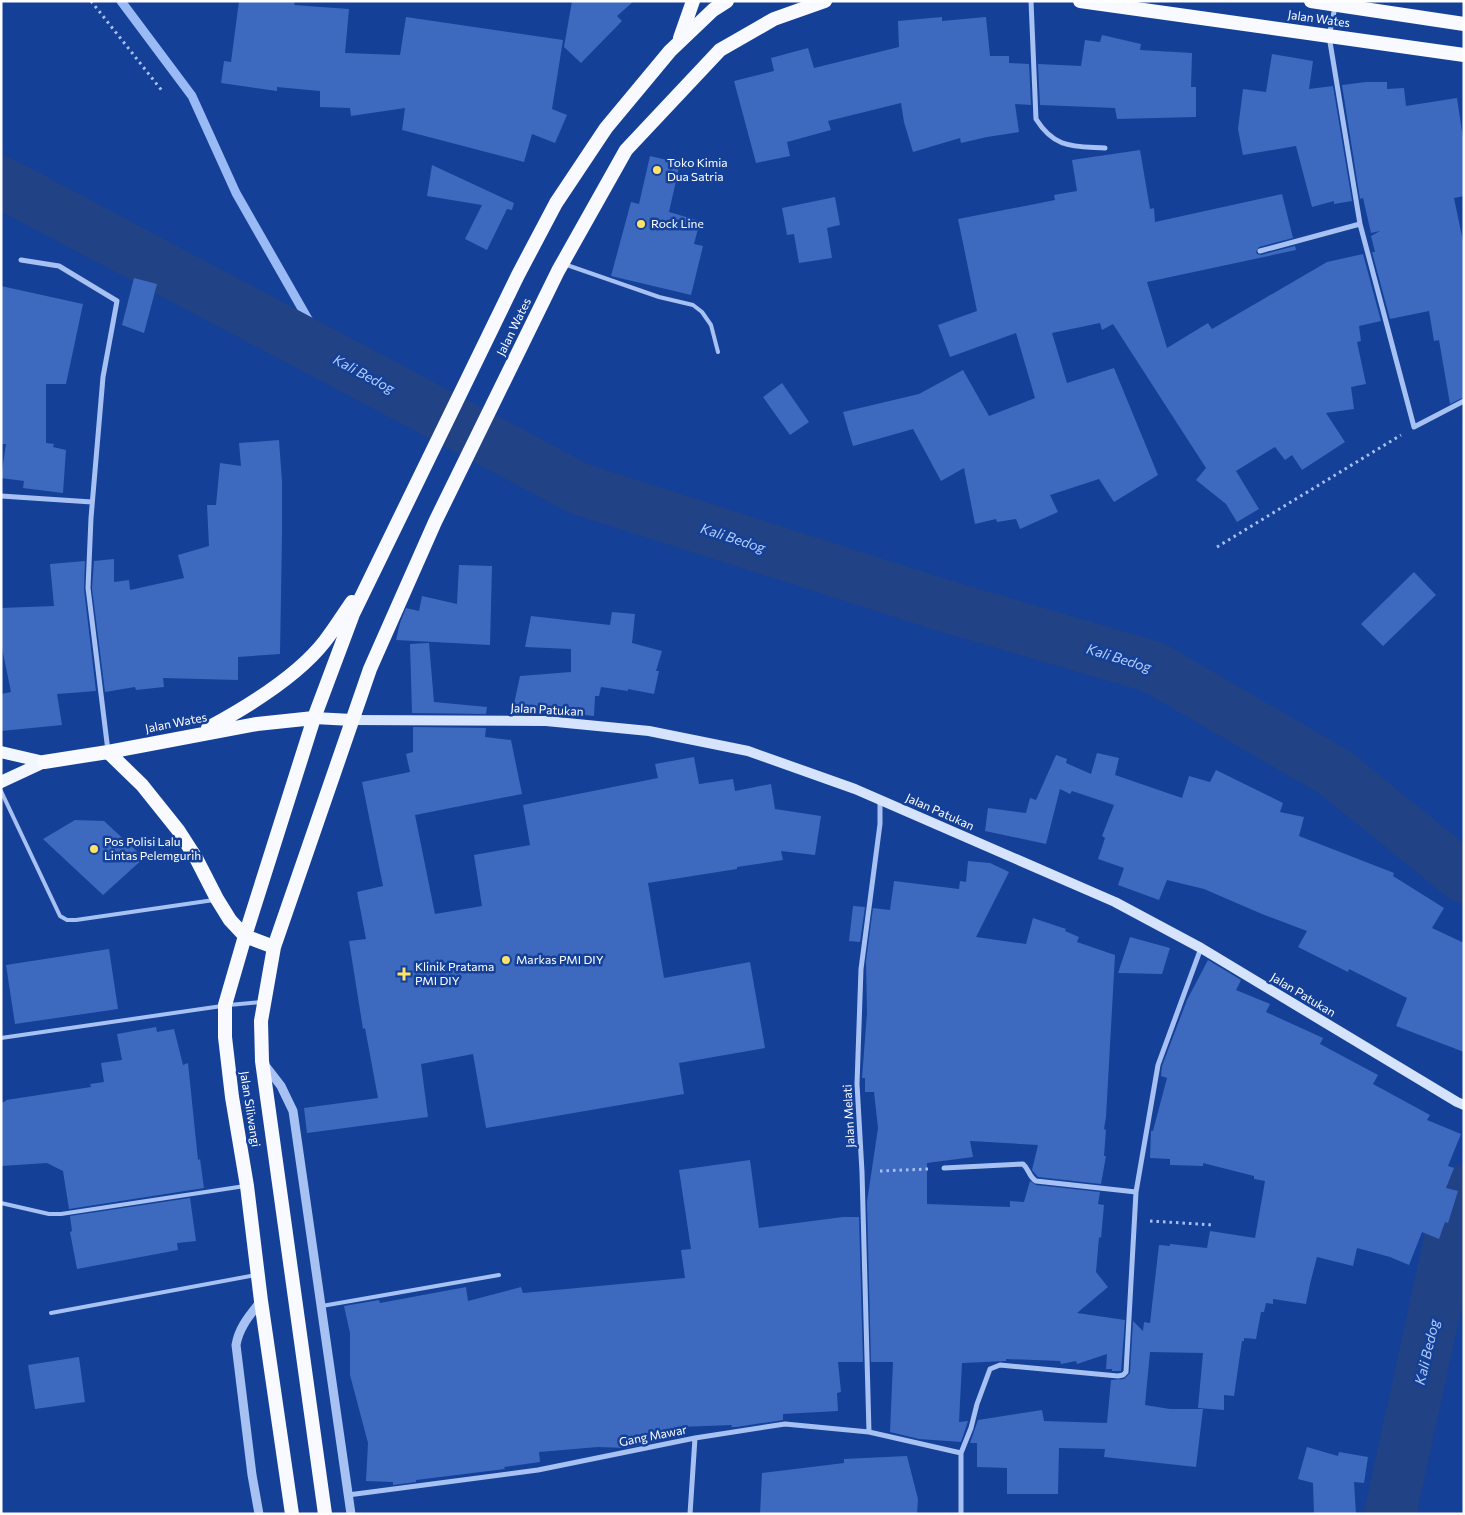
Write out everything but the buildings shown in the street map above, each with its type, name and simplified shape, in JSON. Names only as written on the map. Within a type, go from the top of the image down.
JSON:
[{"type":"highway","points":[[678,43],[693,1]]},
{"type":"highway","name":"Jalan Wates","points":[[44,762],[257,724],[314,718],[353,614],[518,275],[556,203],[606,128],[712,6],[727,1]]},
{"type":"highway","name":"Jalan Wates","points":[[352,720],[370,669],[435,522],[562,263],[626,150],[720,50],[774,19],[825,1]]},
{"type":"highway","name":"Jalan Wates","points":[[1080,1],[1464,55]]},
{"type":"highway","name":"Jalan Wates","points":[[1310,1],[1335,3],[1464,24]]},
{"type":"highway","points":[[194,735],[234,714],[267,692],[300,666],[324,642],[373,572]]},
{"type":"highway","name":"Jalan Siliwangi","points":[[292,1514],[261,1300],[247,1186],[224,1037],[225,1005],[314,718]]},
{"type":"highway","name":"Jalan Siliwangi","points":[[325,1514],[262,1061],[261,1021],[274,947],[352,720]]},
{"type":"highway","points":[[108,752],[142,785],[178,830],[196,858],[230,920],[245,936],[274,947]]},
{"type":"main road","name":"Jalan Wates","points":[[314,718],[352,720]]},
{"type":"main road","name":"Jalan Patukan","points":[[352,720],[546,721],[649,730],[748,750],[855,789],[1115,902],[1201,948],[1460,1104]]},
{"type":"main road","name":"Jalan Wates","points":[[1,752],[44,762]]},
{"type":"main road","name":"Jalan Wates","points":[[1,782],[44,762]]},
{"type":"street","points":[[1031,1],[1036,118],[1044,131],[1054,140],[1069,146],[1105,148]]},
{"type":"street","points":[[1335,3],[1329,36],[1360,224],[1414,427],[1464,402]]},
{"type":"street","points":[[1260,251],[1360,224]]},
{"type":"street","points":[[21,260],[59,266],[117,301],[103,377],[92,502],[88,588],[108,752]]},
{"type":"street","points":[[1,496],[92,502]]},
{"type":"street","name":"Jalan Melati","points":[[869,1432],[862,1172],[857,1084],[861,969],[880,824],[880,800]]},
{"type":"street","points":[[962,1514],[961,1453],[990,1369],[994,1366],[1118,1376],[1126,1372],[1136,1192],[1158,1065],[1201,948]]},
{"type":"street","points":[[262,1061],[281,1086],[293,1110],[351,1514]]},
{"type":"street","points":[[944,1168],[1023,1164],[1026,1166],[1031,1178],[1036,1181],[1136,1192]]},
{"type":"street","points":[[259,1514],[252,1475],[236,1345],[242,1325],[261,1300]]},
{"type":"street","name":"Gang Mawar","points":[[348,1495],[538,1470],[695,1438],[785,1424],[869,1432],[961,1453]]},
{"type":"street","points":[[690,1514],[695,1438]]},
{"type":"lane","points":[[562,263],[659,297],[693,306],[702,312],[711,325],[718,352]]},
{"type":"lane","points":[[1,791],[60,916],[67,920],[217,899]]},
{"type":"lane","points":[[1,1038],[225,1005],[263,1002]]},
{"type":"lane","points":[[1,1203],[49,1214],[60,1214],[247,1186]]},
{"type":"lane","points":[[51,1314],[258,1274]]},
{"type":"lane","points":[[322,1306],[500,1275]]},
{"type":"path","points":[[91,1],[163,92]]},
{"type":"path","points":[[1217,547],[1414,427]]},
{"type":"path","points":[[862,1172],[944,1168]]},
{"type":"path","points":[[1135,1219],[1214,1225]]},
{"type":"waterway","points":[[121,1],[192,96],[236,193],[329,356]]},
{"type":"waterway","name":"Kali Bedog","points":[[1,182],[580,489],[942,605],[1153,667],[1334,772],[1464,877]]},
{"type":"waterway","name":"Kali Bedog","points":[[1390,1514],[1454,1221],[1464,1190]]},
{"type":"place","name":"Toko Kimia Dua Satria","points":[[657,170]]},
{"type":"place","name":"Rock Line","points":[[641,224]]},
{"type":"place","name":"Pos Polisi Lalu Lintas Pelemgurih","points":[[94,849]]},
{"type":"place","name":"Markas PMI DIY","points":[[506,960]]},
{"type":"place","name":"Klinik Pratama PMI DIY","points":[[404,974]]}]
